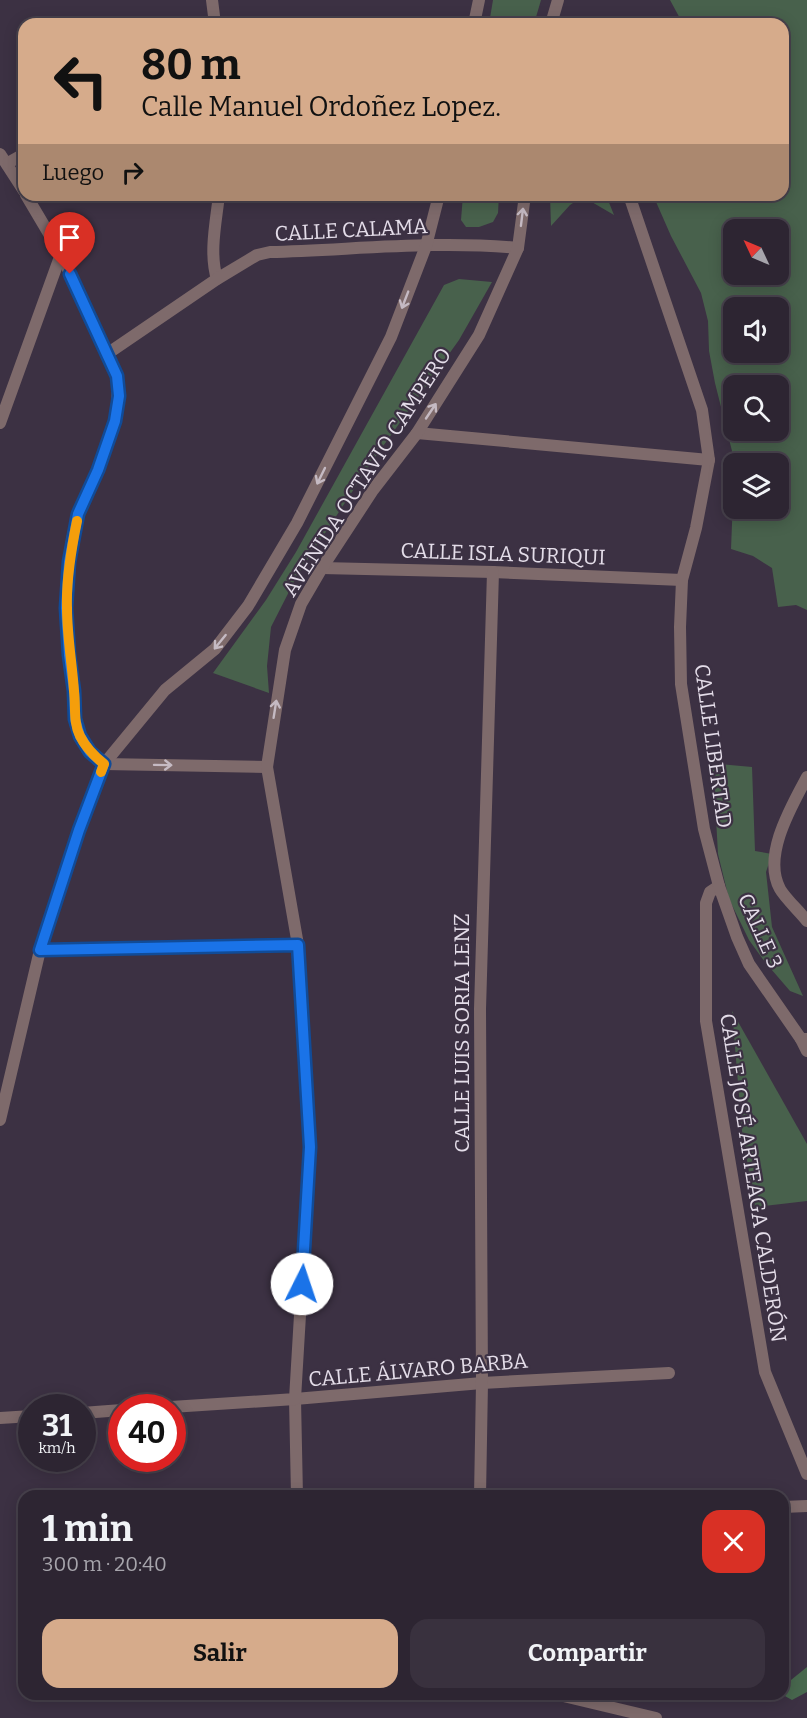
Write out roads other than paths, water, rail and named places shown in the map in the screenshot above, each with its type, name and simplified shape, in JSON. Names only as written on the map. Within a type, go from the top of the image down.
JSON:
[{"type":"street","points":[[212,0],[215,18]]},
{"type":"street","points":[[475,18],[479,0]]},
{"type":"street","points":[[553,18],[558,0]]},
{"type":"street","points":[[4,159],[18,181]]},
{"type":"street","points":[[30,201],[61,254],[107,354],[117,376],[119,396],[117,413],[98,470],[78,514],[69,562],[66,608],[75,719],[80,736],[90,752],[104,764],[267,767]]},
{"type":"street","points":[[217,279],[214,256],[219,201]]},
{"type":"street","points":[[0,1120],[40,950],[79,830],[104,764],[165,690],[215,649],[248,606],[297,524],[391,337],[426,246],[438,201]]},
{"type":"street","name":"AVENIDA OCTAVIO CAMPERO","points":[[297,1490],[295,1399],[310,1147],[298,945],[267,767],[285,650],[301,604],[322,568],[373,490],[417,433],[479,335],[518,248],[524,201]]},
{"type":"street","name":"CALLE LIBERTAD","points":[[631,201],[702,410],[709,460],[696,528],[682,580],[681,684],[704,829],[719,886]]},
{"type":"street","name":"CALLE CALAMA","points":[[107,354],[217,279],[257,255],[270,252],[426,246],[490,245],[518,248]]},
{"type":"street","points":[[0,423],[61,254]]},
{"type":"street","points":[[417,433],[709,460]]},
{"type":"street","name":"CALLE ISLA SURIQUI","points":[[322,568],[682,580]]},
{"type":"street","name":"CALLE LUIS SORIA LENZ","points":[[480,1490],[482,1383],[480,1009],[493,572]]},
{"type":"street","name":"CALLE 3","points":[[807,777],[787,815],[777,846],[773,874],[781,892],[807,921]]},
{"type":"street","name":"CALLE 3","points":[[719,886],[736,937],[749,964],[804,1039],[807,1051]]},
{"type":"street","name":"CALLE JOSÉ ARTEAGA CALDERÓN","points":[[719,886],[710,892],[706,903],[706,1021],[765,1372],[807,1474]]},
{"type":"street","points":[[40,950],[298,945]]},
{"type":"street","name":"CALLE ÁLVARO BARBA","points":[[186,1406],[482,1383],[669,1373]]},
{"type":"street","points":[[0,1418],[18,1417]]},
{"type":"street","points":[[789,1508],[807,1506]]},
{"type":"street","points":[[580,1700],[656,1718]]}]
